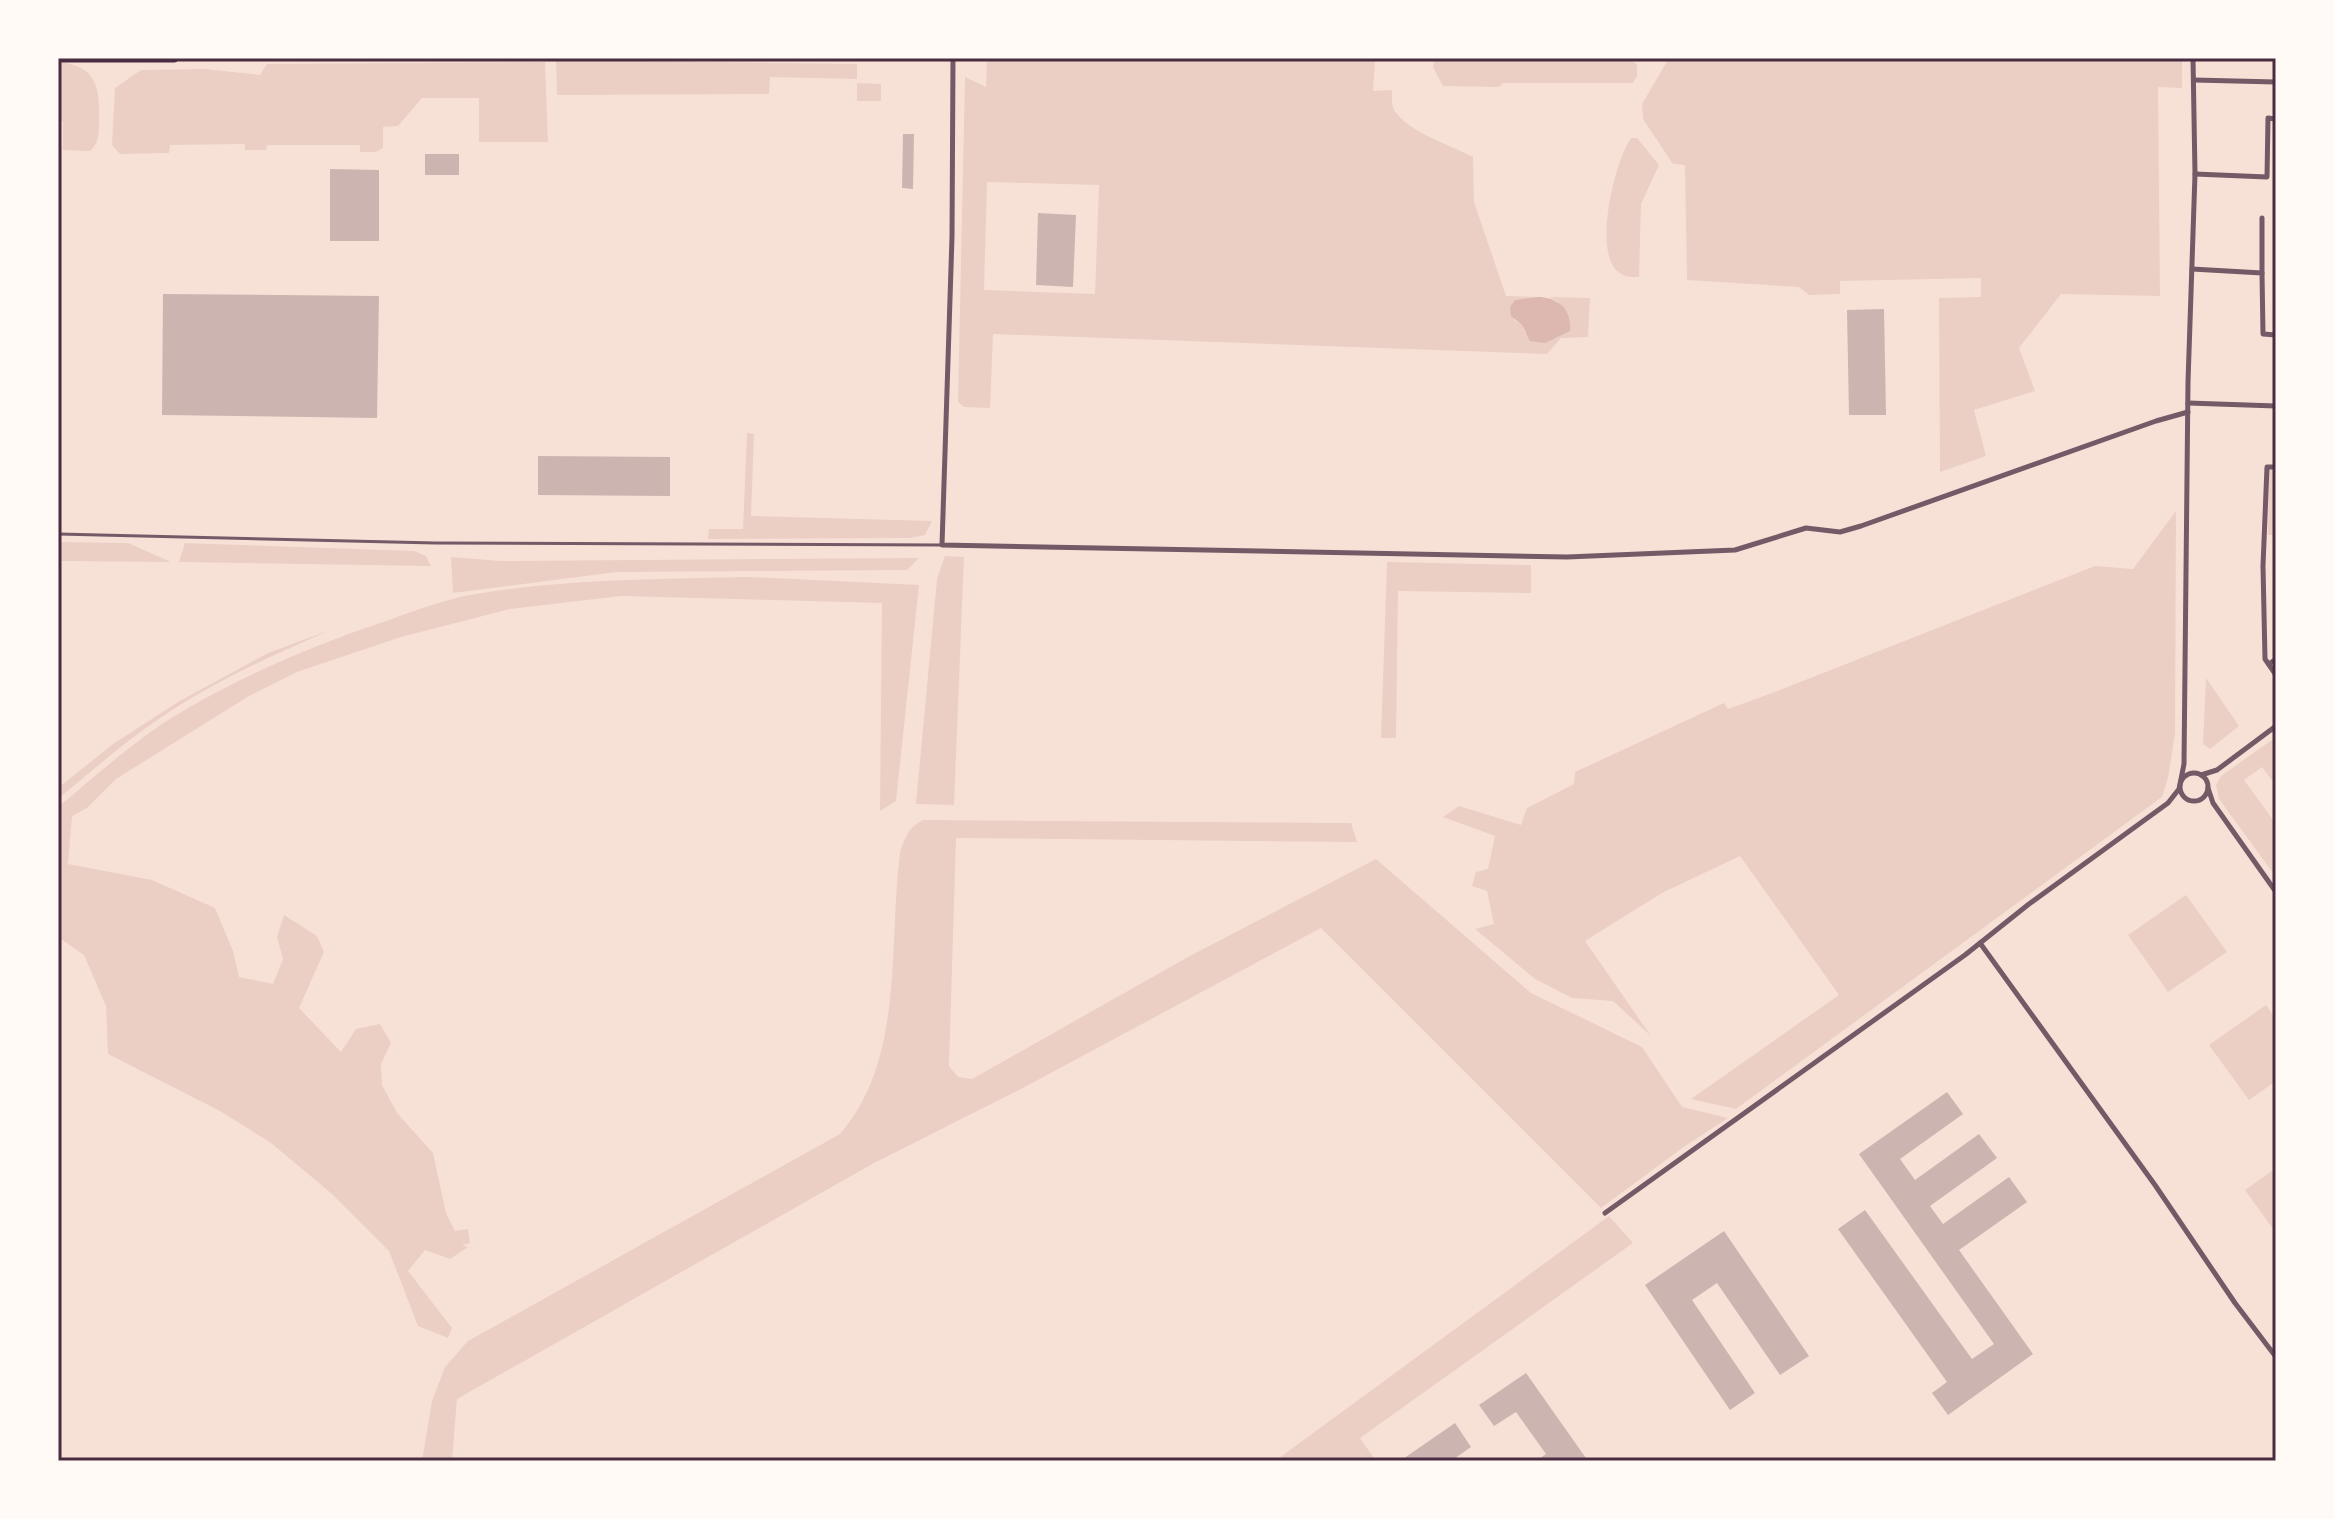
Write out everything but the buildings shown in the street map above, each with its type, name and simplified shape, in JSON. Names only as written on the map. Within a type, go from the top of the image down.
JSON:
[{"type":"highway","points":[[58,58],[174,58]]},
{"type":"street","points":[[953,58],[952,237],[942,545],[1567,557],[1735,550],[1806,528],[1840,532],[1861,526],[2188,412]]},
{"type":"street","points":[[2188,800],[2181,793],[2181,783],[2195,174],[2193,58]]},
{"type":"street","points":[[2194,80],[2276,82]]},
{"type":"street","points":[[2195,174],[2267,177],[2268,118],[2276,119]]},
{"type":"street","points":[[2262,218],[2263,334],[2276,335]]},
{"type":"street","points":[[2192,269],[2262,273]]},
{"type":"street","points":[[2188,403],[2276,406]]},
{"type":"street","points":[[2276,467],[2267,467],[2265,540],[2265,659],[2276,675]]},
{"type":"street","points":[[2265,540],[2276,540]]},
{"type":"street","points":[[2269,664],[2276,659]]},
{"type":"street","points":[[2202,799],[2217,770],[2276,726]]},
{"type":"street","points":[[2183,753],[2208,786],[2213,803],[2276,892]]},
{"type":"street","points":[[1605,1213],[1980,943],[2168,803],[2186,776],[2217,770]]},
{"type":"street","points":[[2168,803],[2202,799],[2213,803]]},
{"type":"street","points":[[1980,943],[2276,1357]]},
{"type":"lane","points":[[58,534],[435,543],[942,545]]},
{"type":"shaded area","points":[[1669,58],[2182,59],[2182,88],[2158,87],[2160,296],[2061,294],[2019,348],[2035,391],[1974,410],[1986,456],[1940,472],[1939,298],[1981,297],[1981,278],[1840,281],[1840,294],[1809,295],[1799,287],[1687,280],[1685,165],[1673,164],[1643,119],[1642,104]]},
{"type":"shaded area","points":[[987,59],[1375,60],[1373,91],[1392,90],[1394,110],[1404,122],[1473,157],[1474,202],[1506,296],[1537,297],[1515,300],[1514,320],[1522,325],[1525,333],[1559,302],[1549,297],[1590,298],[1588,337],[1561,338],[1547,354],[993,334],[990,408],[964,407],[958,402],[965,77],[986,87]],"holes":[[[987,182],[1099,185],[1095,294],[984,290]]]},
{"type":"shaded area","points":[[1440,59],[1630,59],[1637,65],[1637,76],[1633,83],[1443,86],[1433,67],[1434,62]]},
{"type":"shaded area","points":[[556,60],[857,64],[857,79],[770,77],[769,94],[557,95]]},
{"type":"shaded area","points":[[58,62],[81,68],[94,80],[99,134],[90,151],[63,150],[63,121],[58,121]]},
{"type":"shaded area","points":[[545,62],[548,142],[479,142],[479,98],[422,98],[398,126],[383,127],[383,148],[376,152],[360,152],[360,145],[267,145],[266,150],[245,150],[245,144],[170,145],[169,153],[120,154],[112,145],[115,88],[141,70],[205,69],[260,75],[267,64]]},
{"type":"shaded area","points":[[857,83],[881,84],[881,101],[857,101]]},
{"type":"shaded area","points":[[1631,138],[1637,138],[1659,165],[1641,204],[1639,277],[1630,277],[1616,270],[1607,243],[1613,184]]},
{"type":"shaded area","points":[[1537,297],[1562,305],[1568,316],[1570,331],[1545,343],[1530,341],[1522,325],[1511,316],[1510,307],[1515,300]]},
{"type":"shaded area","points":[[747,433],[754,434],[751,516],[932,521],[925,535],[910,538],[708,539],[709,529],[743,529]]},
{"type":"shaded area","points":[[2269,469],[2276,470],[2276,535],[2268,535]]},
{"type":"shaded area","points":[[2176,511],[2175,733],[2162,797],[1736,1109],[1691,1099],[1839,995],[1740,856],[1662,893],[1585,941],[1651,1036],[1613,1001],[1572,998],[1535,979],[1475,929],[1494,924],[1487,891],[1472,886],[1476,872],[1488,869],[1495,836],[1443,817],[1459,806],[1521,825],[1527,808],[1574,784],[1575,772],[1724,703],[1728,709],[1775,692],[2095,566],[2133,569]]},
{"type":"shaded area","points":[[58,542],[128,543],[171,562],[58,561]]},
{"type":"shaded area","points":[[185,543],[414,551],[426,556],[431,566],[179,562]]},
{"type":"shaded area","points":[[945,556],[964,557],[954,805],[916,804],[937,579]]},
{"type":"shaded area","points":[[451,557],[500,561],[919,558],[907,570],[617,572],[453,593]]},
{"type":"shaded area","points":[[1387,562],[1531,565],[1531,593],[1398,591],[1396,738],[1381,738]]},
{"type":"shaded area","points":[[749,577],[919,585],[896,801],[880,811],[882,603],[621,596],[510,609],[401,637],[297,672],[249,696],[116,779],[87,808],[72,816],[68,864],[152,880],[215,908],[233,951],[239,977],[273,984],[283,959],[277,937],[284,915],[317,936],[324,952],[299,1008],[341,1052],[356,1029],[380,1024],[391,1043],[381,1064],[382,1085],[397,1113],[433,1153],[446,1213],[455,1231],[468,1229],[470,1243],[462,1245],[468,1247],[450,1259],[425,1250],[408,1271],[452,1328],[448,1338],[418,1326],[389,1251],[332,1194],[271,1143],[220,1111],[108,1054],[106,1006],[84,955],[58,937],[58,807],[150,732],[206,698],[302,652],[423,608],[470,595],[539,586]]},
{"type":"shaded area","points":[[330,630],[232,676],[175,708],[58,799],[58,788],[113,744],[178,702],[268,653]]},
{"type":"shaded area","points":[[2206,678],[2239,726],[2210,749],[2203,744]]},
{"type":"shaded area","points":[[2276,737],[2276,786],[2262,767],[2244,780],[2276,824],[2276,877],[2219,799],[2216,785],[2221,776]]},
{"type":"shaded area","points":[[923,820],[1351,823],[1357,842],[956,838],[949,1066],[958,1077],[972,1079],[1188,957],[1376,859],[1531,993],[1642,1047],[1682,1107],[1728,1118],[1601,1208],[1321,928],[1019,1090],[874,1163],[457,1399],[452,1461],[422,1461],[432,1401],[445,1367],[468,1341],[840,1134],[861,1104],[875,1072],[890,1000],[900,853],[908,834]]},
{"type":"shaded area","points":[[2186,895],[2227,952],[2168,992],[2128,935]]},
{"type":"shaded area","points":[[2266,1005],[2276,1019],[2276,1081],[2249,1100],[2209,1045]]},
{"type":"shaded area","points":[[2276,1168],[2276,1233],[2245,1190]]},
{"type":"shaded area","points":[[1609,1216],[1633,1243],[1360,1438],[1376,1461],[1275,1461]]}]
